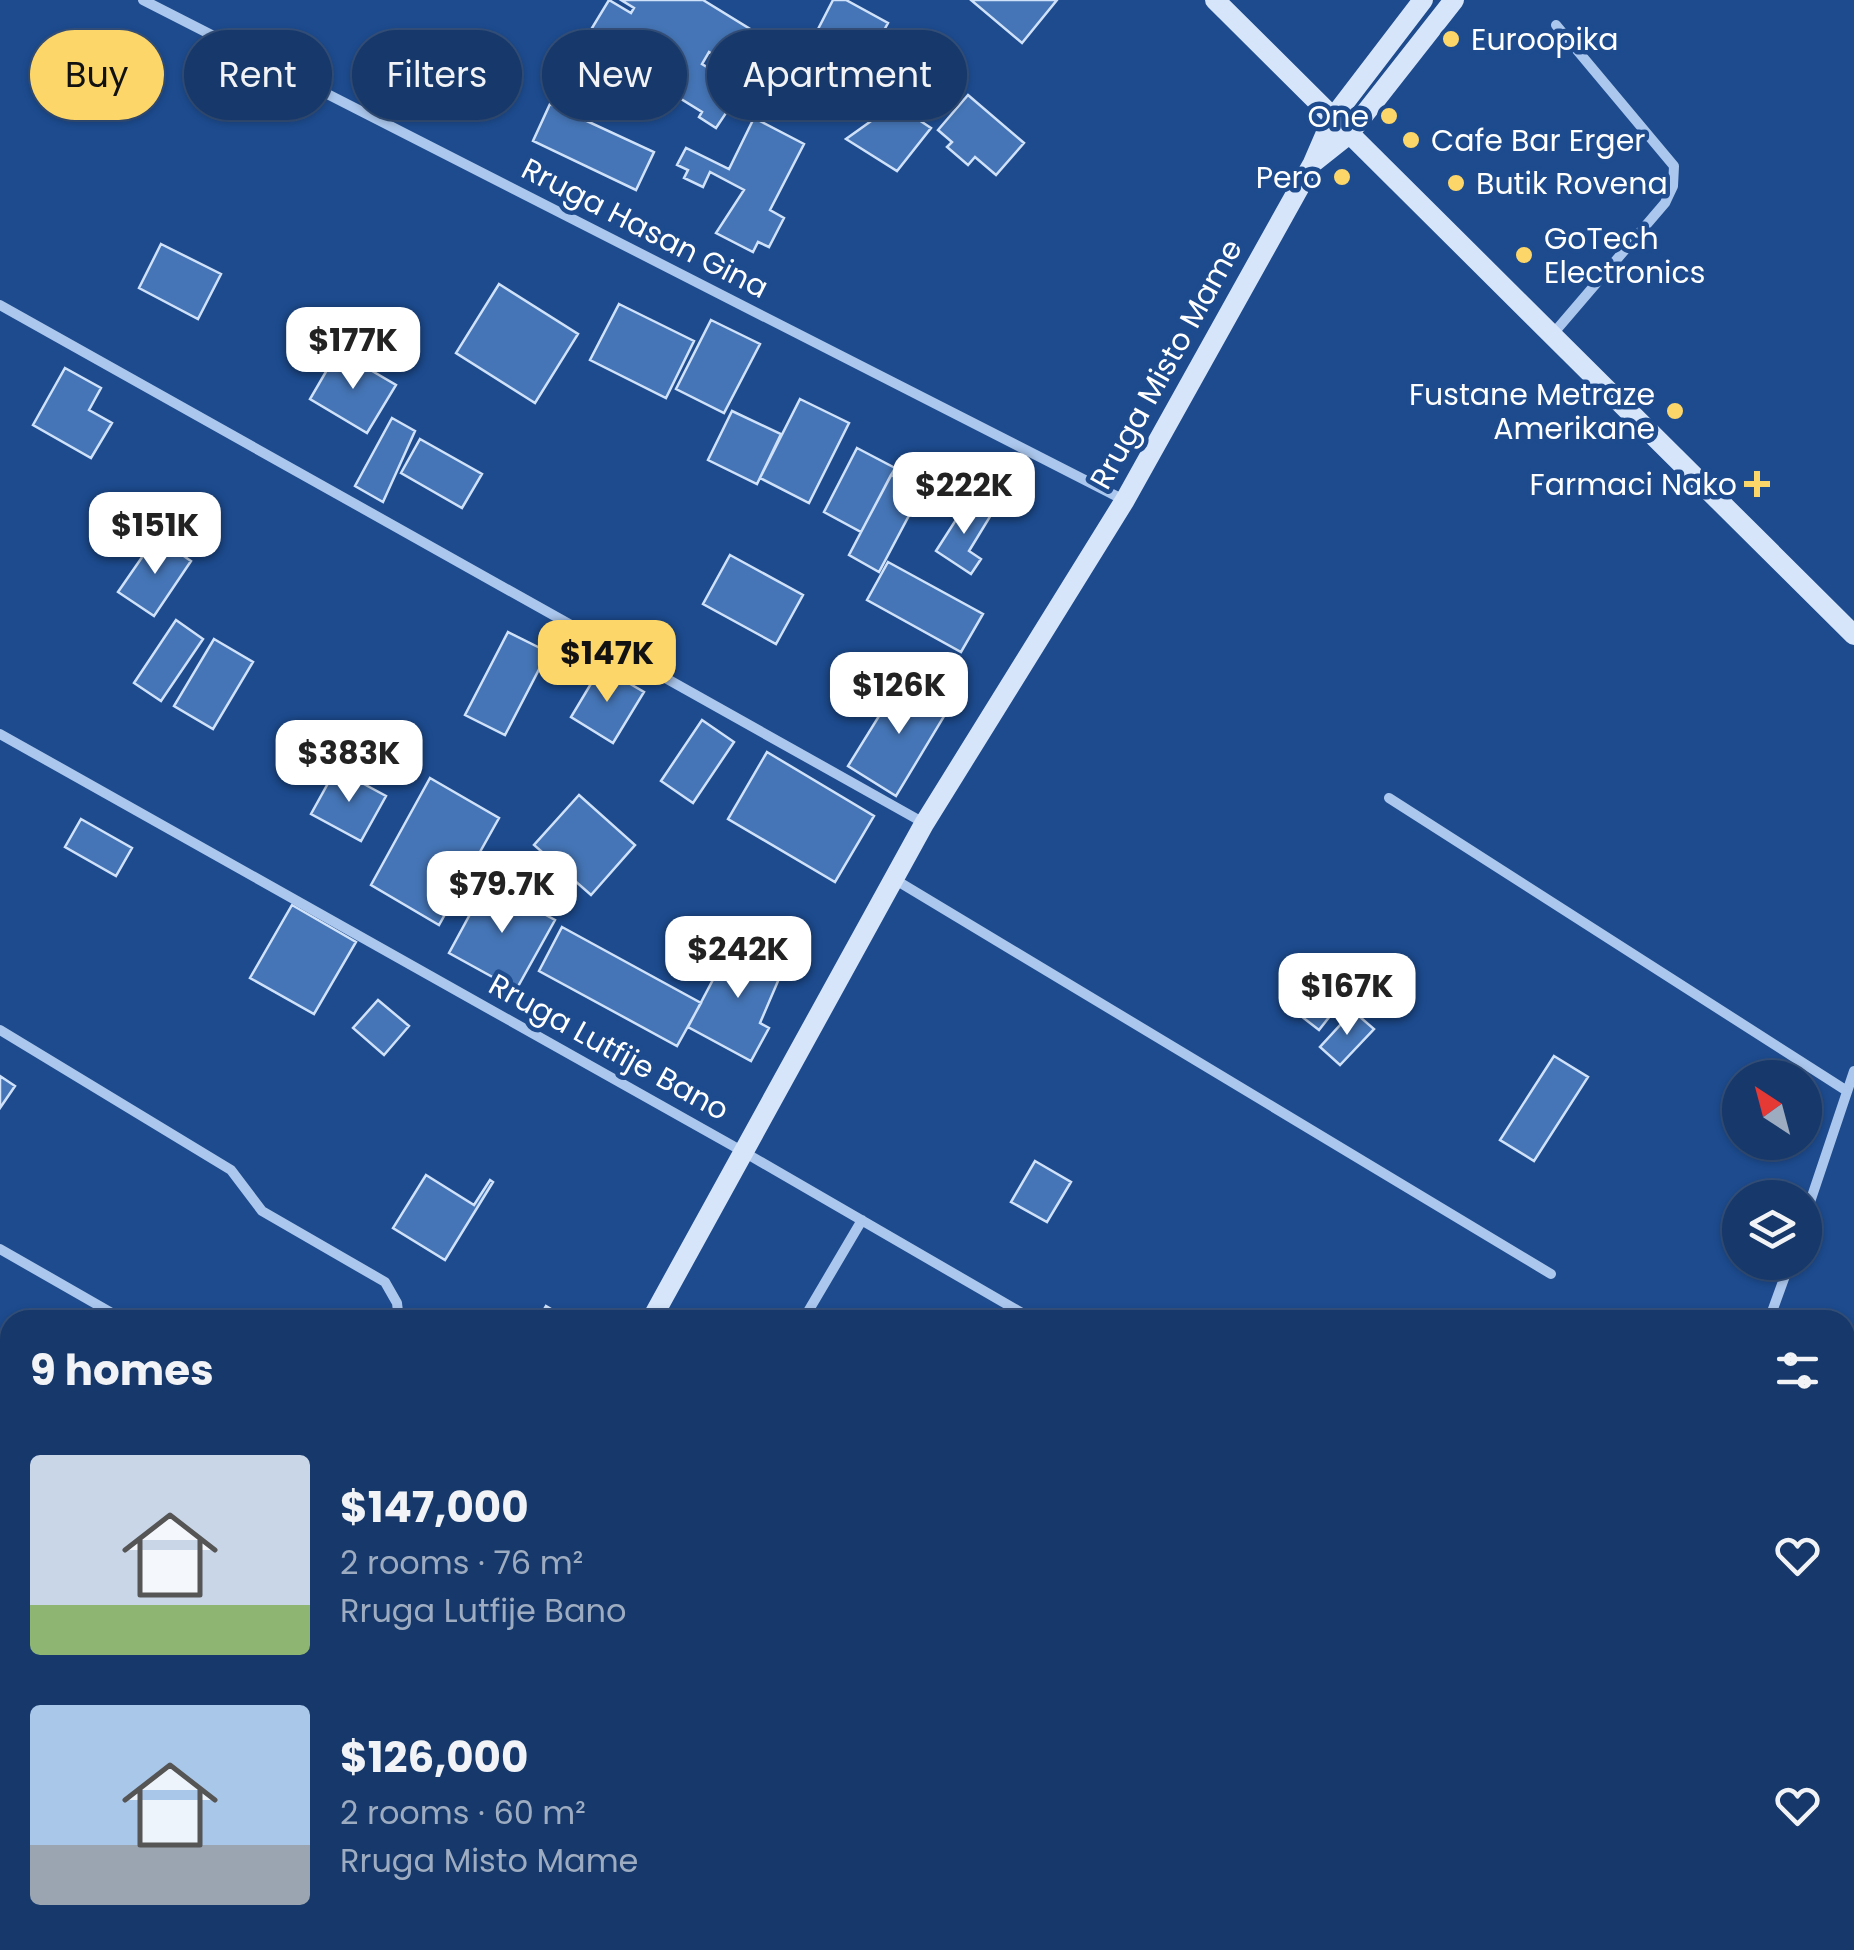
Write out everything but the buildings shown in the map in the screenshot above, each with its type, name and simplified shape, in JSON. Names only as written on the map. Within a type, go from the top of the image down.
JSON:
[{"type":"street","name":"Rruga Hasan Gina","points":[[142,0],[1125,500]]},
{"type":"street","points":[[1215,0],[1854,635]]},
{"type":"street","name":"Rruga Misto Mame","points":[[656,1310],[924,824],[1125,500],[1313,163],[1332,119],[1423,0]]},
{"type":"street","name":"Rruga Misto Mame","points":[[1313,163],[1348,135],[1454,0]]},
{"type":"street","points":[[1552,336],[1665,203],[1673,186],[1674,166],[1556,25]]},
{"type":"street","points":[[0,306],[924,824]]},
{"type":"street","name":"Rruga Lutfije Bano","points":[[0,734],[1017,1310]]},
{"type":"street","points":[[1389,798],[1847,1090]]},
{"type":"street","points":[[894,879],[1550,1274]]},
{"type":"street","points":[[0,1030],[231,1170],[262,1211],[385,1282],[398,1310]]},
{"type":"street","points":[[1817,1180],[1854,1071]]},
{"type":"street","points":[[810,1310],[862,1220]]},
{"type":"street","points":[[0,1250],[106,1310]]},
{"type":"street","points":[[1773,1310],[1783,1280]]},
{"type":"place","name":"Euroopika","points":[[1451,39]]},
{"type":"place","name":"One","points":[[1389,116]]},
{"type":"place","name":"Cafe Bar Erger","points":[[1411,140]]},
{"type":"place","name":"Pero","points":[[1342,177]]},
{"type":"place","name":"Butik Rovena","points":[[1456,183]]},
{"type":"place","name":"GoTech Electronics","points":[[1524,255]]},
{"type":"place","name":"Fustane Metraze Amerikane","points":[[1675,411]]},
{"type":"place","name":"Farmaci Nako","points":[[1757,484]]}]
